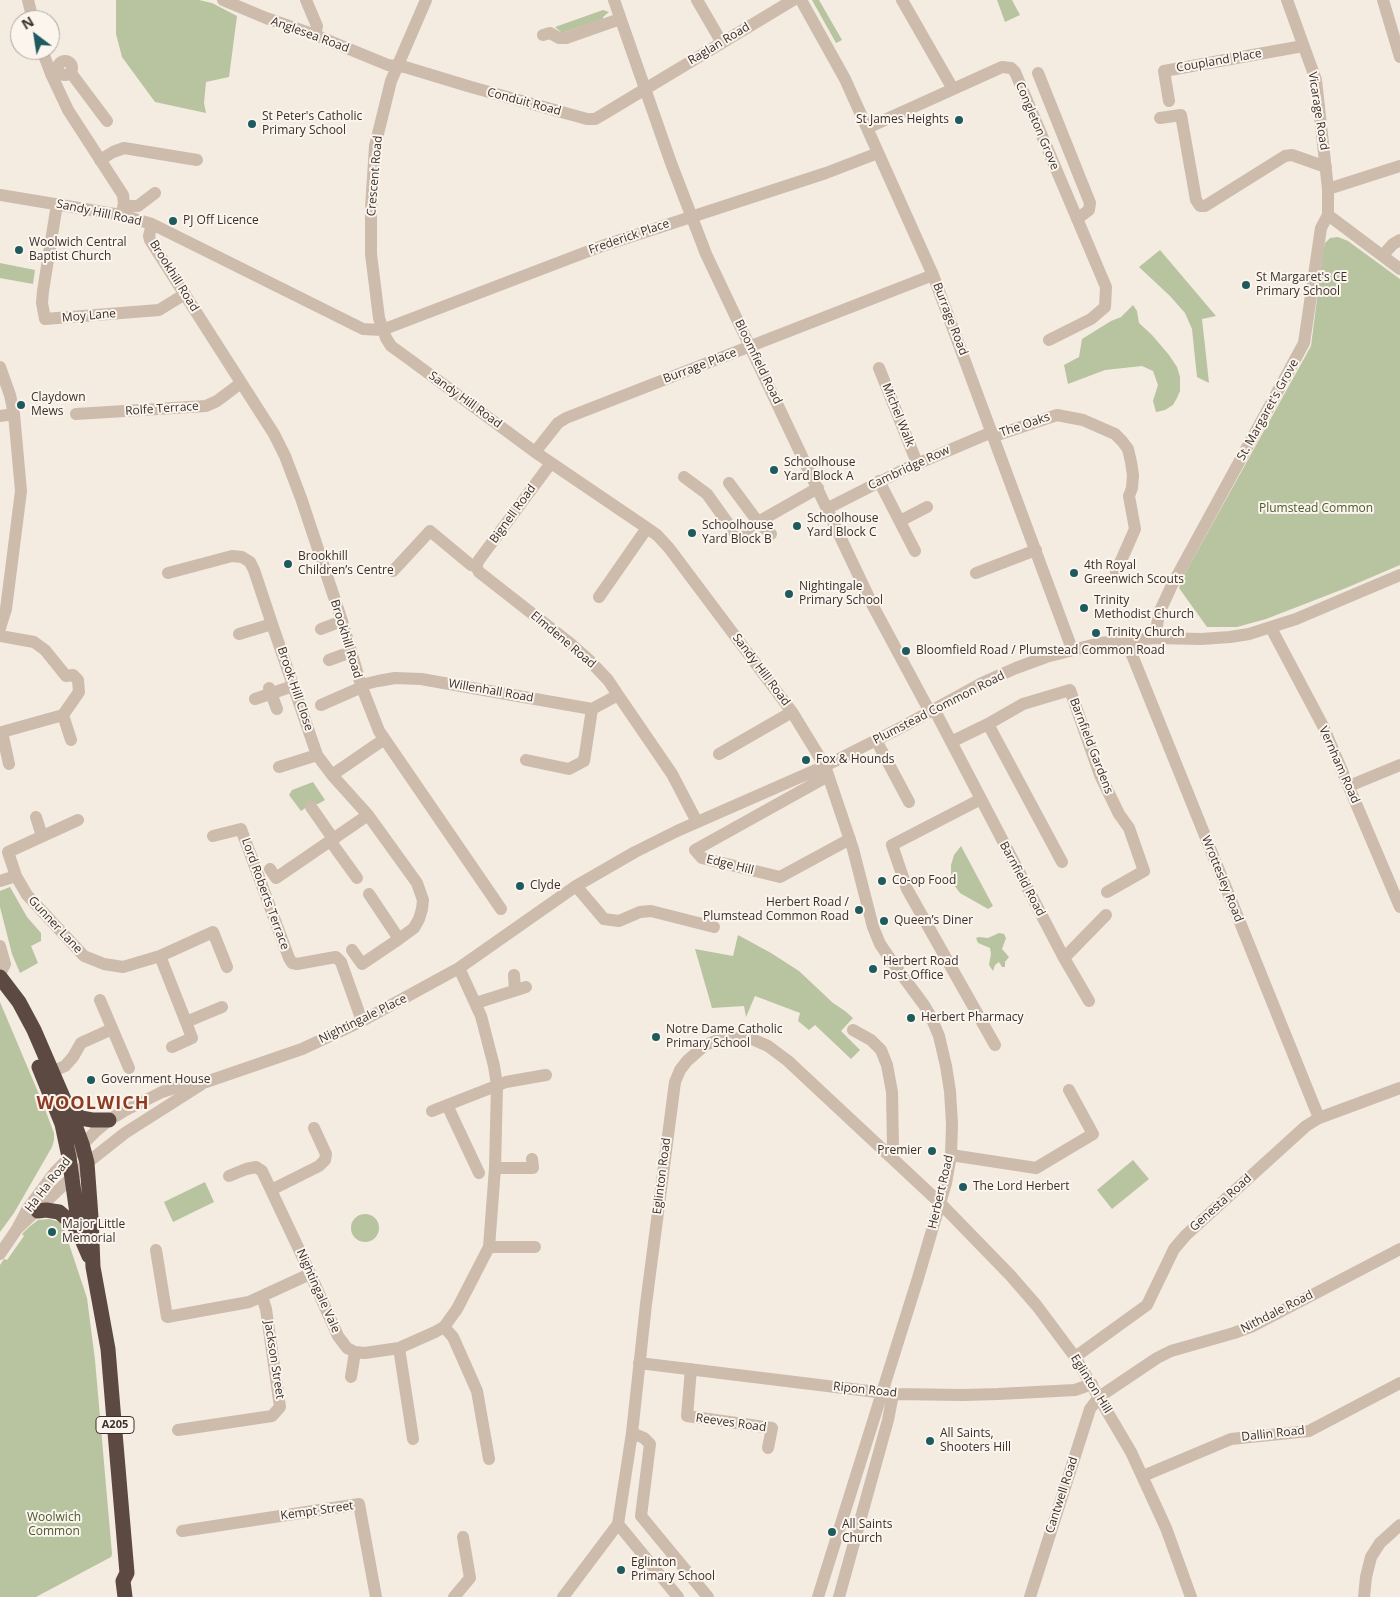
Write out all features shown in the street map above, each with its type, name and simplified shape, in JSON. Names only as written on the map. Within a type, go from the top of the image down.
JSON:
[{"type":"highway","name":"A205","points":[[0,976],[24,1010],[47,1074],[62,1124],[69,1157],[80,1235],[93,1267]]},
{"type":"highway","name":"A205","points":[[0,987],[47,1074],[69,1109],[87,1163],[93,1267],[108,1349],[127,1573],[123,1581],[125,1597]]},
{"type":"highway","points":[[69,1109],[76,1116],[86,1120],[109,1120]]},
{"type":"highway","points":[[38,1210],[59,1212],[73,1224],[80,1235]]},
{"type":"highway","name":"A205","points":[[127,1573],[133,1580],[136,1597]]},
{"type":"street","name":"Anglesea Road","points":[[223,0],[388,65],[398,66]]},
{"type":"street","points":[[306,0],[317,26],[315,35]]},
{"type":"street","name":"Crescent Road","points":[[382,330],[377,309],[371,254],[371,208],[375,146],[391,81],[426,0]]},
{"type":"street","name":"Bloomfield Road","points":[[614,0],[690,217],[706,254],[873,606],[932,710]]},
{"type":"street","points":[[697,0],[722,43]]},
{"type":"street","name":"Raglan Road","points":[[645,88],[792,0]]},
{"type":"street","name":"Burrage Road","points":[[801,0],[845,79],[933,275],[1072,649]]},
{"type":"street","points":[[902,0],[954,89]]},
{"type":"street","name":"Vicarage Road","points":[[1287,0],[1316,80],[1326,167]]},
{"type":"street","points":[[1383,0],[1400,57]]},
{"type":"street","points":[[543,35],[550,33],[559,38],[566,38],[620,18]]},
{"type":"street","name":"Coupland Place","points":[[1169,101],[1164,72],[1303,46]]},
{"type":"street","points":[[50,60],[107,121]]},
{"type":"street","name":"Conduit Road","points":[[398,66],[587,119],[602,115],[645,88]]},
{"type":"street","name":"Congleton Grove","points":[[867,128],[1002,66],[1011,68],[1015,72],[1106,287],[1105,307],[1091,319],[1049,340]]},
{"type":"street","name":"Congleton Grove","points":[[1038,72],[1090,202],[1089,210],[1077,218]]},
{"type":"street","points":[[60,73],[68,110],[123,195],[122,210],[138,206],[155,193]]},
{"type":"street","points":[[1160,118],[1181,115],[1196,200],[1200,206],[1205,206],[1285,156],[1292,155],[1326,167]]},
{"type":"street","points":[[100,160],[112,152],[124,148],[197,160]]},
{"type":"street","name":"Frederick Place","points":[[382,330],[584,252],[826,173],[878,153]]},
{"type":"street","points":[[1328,189],[1400,166]]},
{"type":"street","name":"St. Margaret's Grove","points":[[1155,638],[1159,613],[1172,585],[1304,343],[1322,228],[1328,215],[1326,167]]},
{"type":"street","name":"Sandy Hill Road","points":[[0,195],[57,204],[122,210],[363,329],[382,330],[391,346],[550,463],[647,528],[669,548],[792,712],[826,771]]},
{"type":"street","name":"Moy Lane","points":[[57,204],[43,291],[42,304],[45,320],[159,310],[185,294]]},
{"type":"street","points":[[1328,215],[1400,269]]},
{"type":"street","name":"Brookhill Road","points":[[152,224],[150,240],[274,434],[285,456],[302,498],[361,686],[383,740],[501,909]]},
{"type":"street","points":[[1383,255],[1393,244],[1400,240]]},
{"type":"street","name":"Burrage Place","points":[[535,452],[558,423],[566,418],[933,275]]},
{"type":"street","points":[[0,367],[10,395],[14,414],[21,491],[4,591],[6,609],[0,628]]},
{"type":"street","name":"Michel Walk","points":[[879,368],[917,463]]},
{"type":"street","name":"Rolfe Terrace","points":[[76,414],[206,406],[217,401],[241,383]]},
{"type":"street","points":[[0,416],[14,414]]},
{"type":"street","name":"The Oaks","points":[[993,434],[1057,414],[1083,420],[1110,432],[1122,441],[1128,449],[1133,475],[1129,496],[1135,529],[1116,572]]},
{"type":"street","name":"Cambridge Row","points":[[828,508],[917,463],[993,434]]},
{"type":"street","name":"Bignell Road","points":[[476,566],[550,463]]},
{"type":"street","points":[[684,477],[707,494],[737,536],[818,488]]},
{"type":"street","points":[[879,482],[915,551]]},
{"type":"street","points":[[728,483],[758,522],[771,534]]},
{"type":"street","points":[[900,521],[927,507]]},
{"type":"street","points":[[599,597],[647,528]]},
{"type":"street","name":"Elmdene Road","points":[[393,571],[430,531],[471,565],[476,566],[479,572],[590,660],[608,680],[672,774],[697,822]]},
{"type":"street","points":[[976,573],[1036,550]]},
{"type":"street","name":"Brook Hill Close","points":[[168,572],[232,556],[242,557],[250,562],[317,755],[368,815],[418,883],[421,891],[422,909],[414,928],[362,964],[352,950]]},
{"type":"street","name":"Plumstead Common Road","points":[[508,933],[576,886],[635,852],[697,822],[826,771],[876,740],[1016,668],[1072,649],[1100,643],[1155,638],[1201,639],[1230,637],[1271,628],[1400,574]]},
{"type":"street","points":[[322,629],[342,621]]},
{"type":"street","points":[[239,634],[272,624]]},
{"type":"street","name":"Vernham Road","points":[[1271,628],[1323,726],[1398,898]]},
{"type":"street","points":[[0,636],[34,642],[45,650],[66,676],[73,675],[78,680],[79,692],[63,715],[2,732],[9,764]]},
{"type":"street","name":"Wrottesley Road","points":[[1126,640],[1319,1118]]},
{"type":"street","points":[[329,660],[350,652]]},
{"type":"street","name":"Willenhall Road","points":[[320,705],[361,686],[378,680],[395,678],[421,679],[592,709]]},
{"type":"street","points":[[255,699],[270,691],[293,686]]},
{"type":"street","name":"Barnfield Gardens","points":[[951,742],[1024,704],[1070,690],[1100,776],[1119,814],[1129,828],[1144,872],[1107,892]]},
{"type":"street","points":[[270,691],[277,709]]},
{"type":"street","points":[[526,760],[569,769],[584,761],[592,709],[618,695]]},
{"type":"street","name":"Barnfield Road","points":[[932,710],[951,742],[1064,958],[1089,1001]]},
{"type":"street","points":[[719,754],[792,712]]},
{"type":"street","points":[[63,715],[71,740]]},
{"type":"street","points":[[988,724],[1062,862]]},
{"type":"street","points":[[332,774],[383,740]]},
{"type":"street","points":[[876,740],[909,802]]},
{"type":"street","points":[[279,767],[317,755]]},
{"type":"street","points":[[1349,786],[1400,765]]},
{"type":"street","name":"Edge Hill","points":[[826,771],[812,784],[695,850],[702,858],[780,877],[850,839]]},
{"type":"street","name":"Herbert Road","points":[[818,1597],[888,1393],[940,1203],[951,1155],[952,1124],[950,1091],[939,1036],[924,1005],[880,944],[869,914],[850,839],[826,771]]},
{"type":"street","points":[[981,799],[892,845],[907,889],[995,1045]]},
{"type":"street","points":[[311,807],[357,878]]},
{"type":"street","points":[[276,878],[333,841],[368,815]]},
{"type":"street","points":[[36,817],[42,836]]},
{"type":"street","name":"Gunner Lane","points":[[78,820],[8,852],[16,876],[27,895],[84,956],[104,964],[123,967],[160,956],[212,928],[227,967]]},
{"type":"street","name":"Lord Roberts Terrace","points":[[213,836],[241,829],[292,963],[297,964],[336,957],[341,962],[362,1021]]},
{"type":"street","points":[[0,881],[16,876]]},
{"type":"street","points":[[576,886],[604,919],[619,921],[640,912],[651,911],[714,928]]},
{"type":"street","points":[[369,894],[399,939]]},
{"type":"street","points":[[1064,958],[1106,915]]},
{"type":"street","name":"Nightingale Place","points":[[82,1144],[109,1120],[162,1092],[184,1085],[206,1082],[302,1049],[362,1021],[459,968],[508,933]]},
{"type":"street","points":[[0,946],[5,964],[0,976]]},
{"type":"street","points":[[160,956],[192,1038],[172,1047]]},
{"type":"street","points":[[351,1376],[355,1352],[366,1353],[399,1348],[444,1326],[457,1309],[489,1247],[495,1168],[497,1085],[481,1016],[459,968]]},
{"type":"street","points":[[476,1003],[521,988],[514,975]]},
{"type":"street","points":[[100,1000],[129,1068]]},
{"type":"street","points":[[186,1022],[222,1007]]},
{"type":"street","points":[[47,1074],[65,1066],[81,1043],[112,1029]]},
{"type":"street","points":[[853,1030],[871,1040],[881,1050],[887,1065],[892,1092],[893,1147],[888,1155]]},
{"type":"street","name":"Eglinton Road","points":[[563,1597],[618,1524],[632,1433],[672,1093],[680,1070],[695,1052],[705,1045],[727,1038],[752,1039],[768,1046],[788,1061],[940,1203]]},
{"type":"street","points":[[432,1111],[497,1085],[546,1075]]},
{"type":"street","name":"Nightingale Place","points":[[87,1163],[134,1127],[206,1082]]},
{"type":"street","name":"Genesta Road","points":[[1075,1357],[1147,1306],[1174,1249],[1186,1235],[1306,1126],[1319,1118],[1400,1088]]},
{"type":"street","points":[[951,1155],[1036,1168],[1094,1134],[1069,1090]]},
{"type":"street","points":[[447,1105],[479,1173]]},
{"type":"street","points":[[271,1190],[319,1166],[325,1160],[326,1154],[314,1128]]},
{"type":"street","name":"Ha Ha Road","points":[[0,1254],[17,1229],[28,1208],[51,1177],[82,1144]]},
{"type":"street","points":[[495,1168],[533,1168],[532,1159]]},
{"type":"street","name":"Ha Ha Road","points":[[17,1229],[87,1163]]},
{"type":"street","name":"Nightingale Vale","points":[[229,1176],[256,1167],[262,1170],[338,1336],[347,1348],[355,1352]]},
{"type":"street","name":"Eglinton Hill","points":[[940,1203],[1037,1306],[1075,1357],[1143,1476],[1166,1528],[1191,1597]]},
{"type":"street","points":[[489,1247],[535,1247]]},
{"type":"street","name":"Nithdale Road","points":[[1099,1396],[1170,1351],[1253,1326],[1400,1249]]},
{"type":"street","points":[[156,1250],[167,1317],[249,1302],[310,1274]]},
{"type":"street","name":"Jackson Street","points":[[178,1430],[272,1416],[280,1407],[266,1309],[262,1297]]},
{"type":"street","points":[[444,1326],[453,1337],[477,1391],[489,1459]]},
{"type":"street","points":[[399,1348],[413,1439]]},
{"type":"street","name":"Ripon Road","points":[[639,1363],[888,1393],[963,1396],[1075,1390],[1092,1384]]},
{"type":"street","name":"Reeves Road","points":[[691,1369],[687,1416],[772,1428],[768,1448]]},
{"type":"street","name":"Dallin Road","points":[[1143,1476],[1231,1439],[1309,1431],[1400,1383]]},
{"type":"street","name":"Herbert Road","points":[[838,1597],[888,1420],[888,1393]]},
{"type":"street","name":"Cantwell Road","points":[[1030,1597],[1090,1408],[1099,1396]]},
{"type":"street","points":[[632,1433],[644,1438],[650,1444],[641,1516],[708,1597]]},
{"type":"street","name":"Kempt Street","points":[[182,1531],[359,1504],[376,1597]]},
{"type":"street","points":[[618,1524],[678,1597]]},
{"type":"street","points":[[1364,1597],[1366,1576],[1371,1557],[1380,1543],[1400,1525]]},
{"type":"street","points":[[454,1597],[470,1578],[462,1537]]},
{"type":"green space","points":[[116,0],[199,0],[212,3],[237,16],[229,77],[206,82],[204,103],[206,113],[155,102],[122,57],[116,34]]},
{"type":"green space","points":[[812,0],[819,0],[842,40],[836,43]]},
{"type":"green space","points":[[997,0],[1012,0],[1020,15],[1005,22]]},
{"type":"green space","points":[[603,10],[609,12],[603,19],[562,33],[555,27]]},
{"type":"green space","name":"Plumstead Common","points":[[1338,237],[1348,241],[1400,279],[1400,565],[1266,619],[1237,627],[1207,627],[1179,588],[1183,577],[1311,346],[1325,243],[1330,238]]},
{"type":"green space","points":[[1160,250],[1216,316],[1202,319],[1209,383],[1197,377],[1192,329],[1185,313],[1139,267]]},
{"type":"green space","points":[[0,263],[35,270],[33,284],[0,278]]},
{"type":"green space","points":[[1133,305],[1137,311],[1139,323],[1152,335],[1177,367],[1180,377],[1180,391],[1173,405],[1165,410],[1156,412],[1153,401],[1158,385],[1153,371],[1142,366],[1105,370],[1068,384],[1064,365],[1079,357],[1082,339],[1121,317]]},
{"type":"green space","points":[[313,782],[325,800],[318,804],[311,804],[301,811],[289,795],[292,790]]},
{"type":"green space","points":[[961,846],[993,906],[988,909],[960,893],[954,885],[951,865],[954,855]]},
{"type":"green space","points":[[10,887],[27,917],[41,933],[41,941],[31,946],[38,963],[20,973],[12,954],[0,907],[0,891]]},
{"type":"green space","points":[[999,933],[1004,934],[1006,938],[1002,949],[1009,957],[1005,962],[1005,967],[1002,967],[999,962],[995,965],[993,971],[989,965],[990,948],[978,943],[976,938],[988,938]]},
{"type":"green space","points":[[738,935],[799,971],[833,1003],[853,1018],[841,1031],[860,1050],[851,1059],[815,1025],[809,1030],[798,1021],[800,1013],[755,996],[746,1017],[744,1006],[712,1008],[695,949],[733,956]]},
{"type":"green space","points":[[0,1002],[41,1099],[54,1133],[54,1140],[52,1147],[14,1213],[0,1232]]},
{"type":"green space","points":[[1133,1160],[1149,1179],[1112,1209],[1097,1190]]},
{"type":"green space","points":[[205,1182],[214,1202],[173,1222],[164,1202]]},
{"type":"green space","points":[[365,1214],[375,1218],[379,1228],[375,1238],[365,1242],[355,1238],[351,1228],[355,1218]]},
{"type":"green space","name":"Woolwich Common","points":[[49,1219],[60,1222],[64,1229],[87,1298],[95,1360],[112,1554],[111,1557],[36,1597],[0,1597],[0,1265],[4,1259],[7,1260],[24,1236],[22,1234],[29,1227],[38,1220]]},
{"type":"place","name":"St James Heights","points":[[959,120]]},
{"type":"place","name":"St Peter's Catholic Primary School","points":[[252,124]]},
{"type":"place","name":"PJ Off Licence","points":[[173,221]]},
{"type":"place","name":"Woolwich Central Baptist Church","points":[[19,250]]},
{"type":"place","name":"St Margaret's CE Primary School","points":[[1246,285]]},
{"type":"place","name":"Claydown Mews","points":[[21,405]]},
{"type":"place","name":"Schoolhouse Yard Block A","points":[[774,470]]},
{"type":"place","name":"Schoolhouse Yard Block C","points":[[797,526]]},
{"type":"place","name":"Schoolhouse Yard Block B","points":[[692,533]]},
{"type":"place","name":"Brookhill Children’s Centre","points":[[288,564]]},
{"type":"place","name":"4th Royal Greenwich Scouts","points":[[1074,573]]},
{"type":"place","name":"Nightingale Primary School","points":[[789,594]]},
{"type":"place","name":"Trinity Methodist Church","points":[[1084,608]]},
{"type":"place","name":"Trinity Church","points":[[1096,633]]},
{"type":"place","name":"Bloomfield Road / Plumstead Common Road","points":[[906,651]]},
{"type":"place","name":"Fox & Hounds","points":[[806,760]]},
{"type":"place","name":"Co-op Food","points":[[882,881]]},
{"type":"place","name":"Clyde","points":[[520,886]]},
{"type":"place","name":"Herbert Road / Plumstead Common Road","points":[[859,910]]},
{"type":"place","name":"Queen’s Diner","points":[[884,921]]},
{"type":"place","name":"Herbert Road Post Office","points":[[873,969]]},
{"type":"place","name":"Herbert Pharmacy","points":[[911,1018]]},
{"type":"place","name":"Notre Dame Catholic Primary School","points":[[656,1037]]},
{"type":"place","name":"Government House","points":[[91,1080]]},
{"type":"place","name":"Premier","points":[[932,1151]]},
{"type":"place","name":"The Lord Herbert","points":[[963,1187]]},
{"type":"place","name":"Major Little Memorial","points":[[52,1232]]},
{"type":"place","name":"All Saints, Shooters Hill","points":[[930,1441]]},
{"type":"place","name":"All Saints Church","points":[[832,1532]]},
{"type":"place","name":"Eglinton Primary School","points":[[621,1570]]},
{"type":"district","name":"WOOLWICH","points":[[93,1104]]}]
